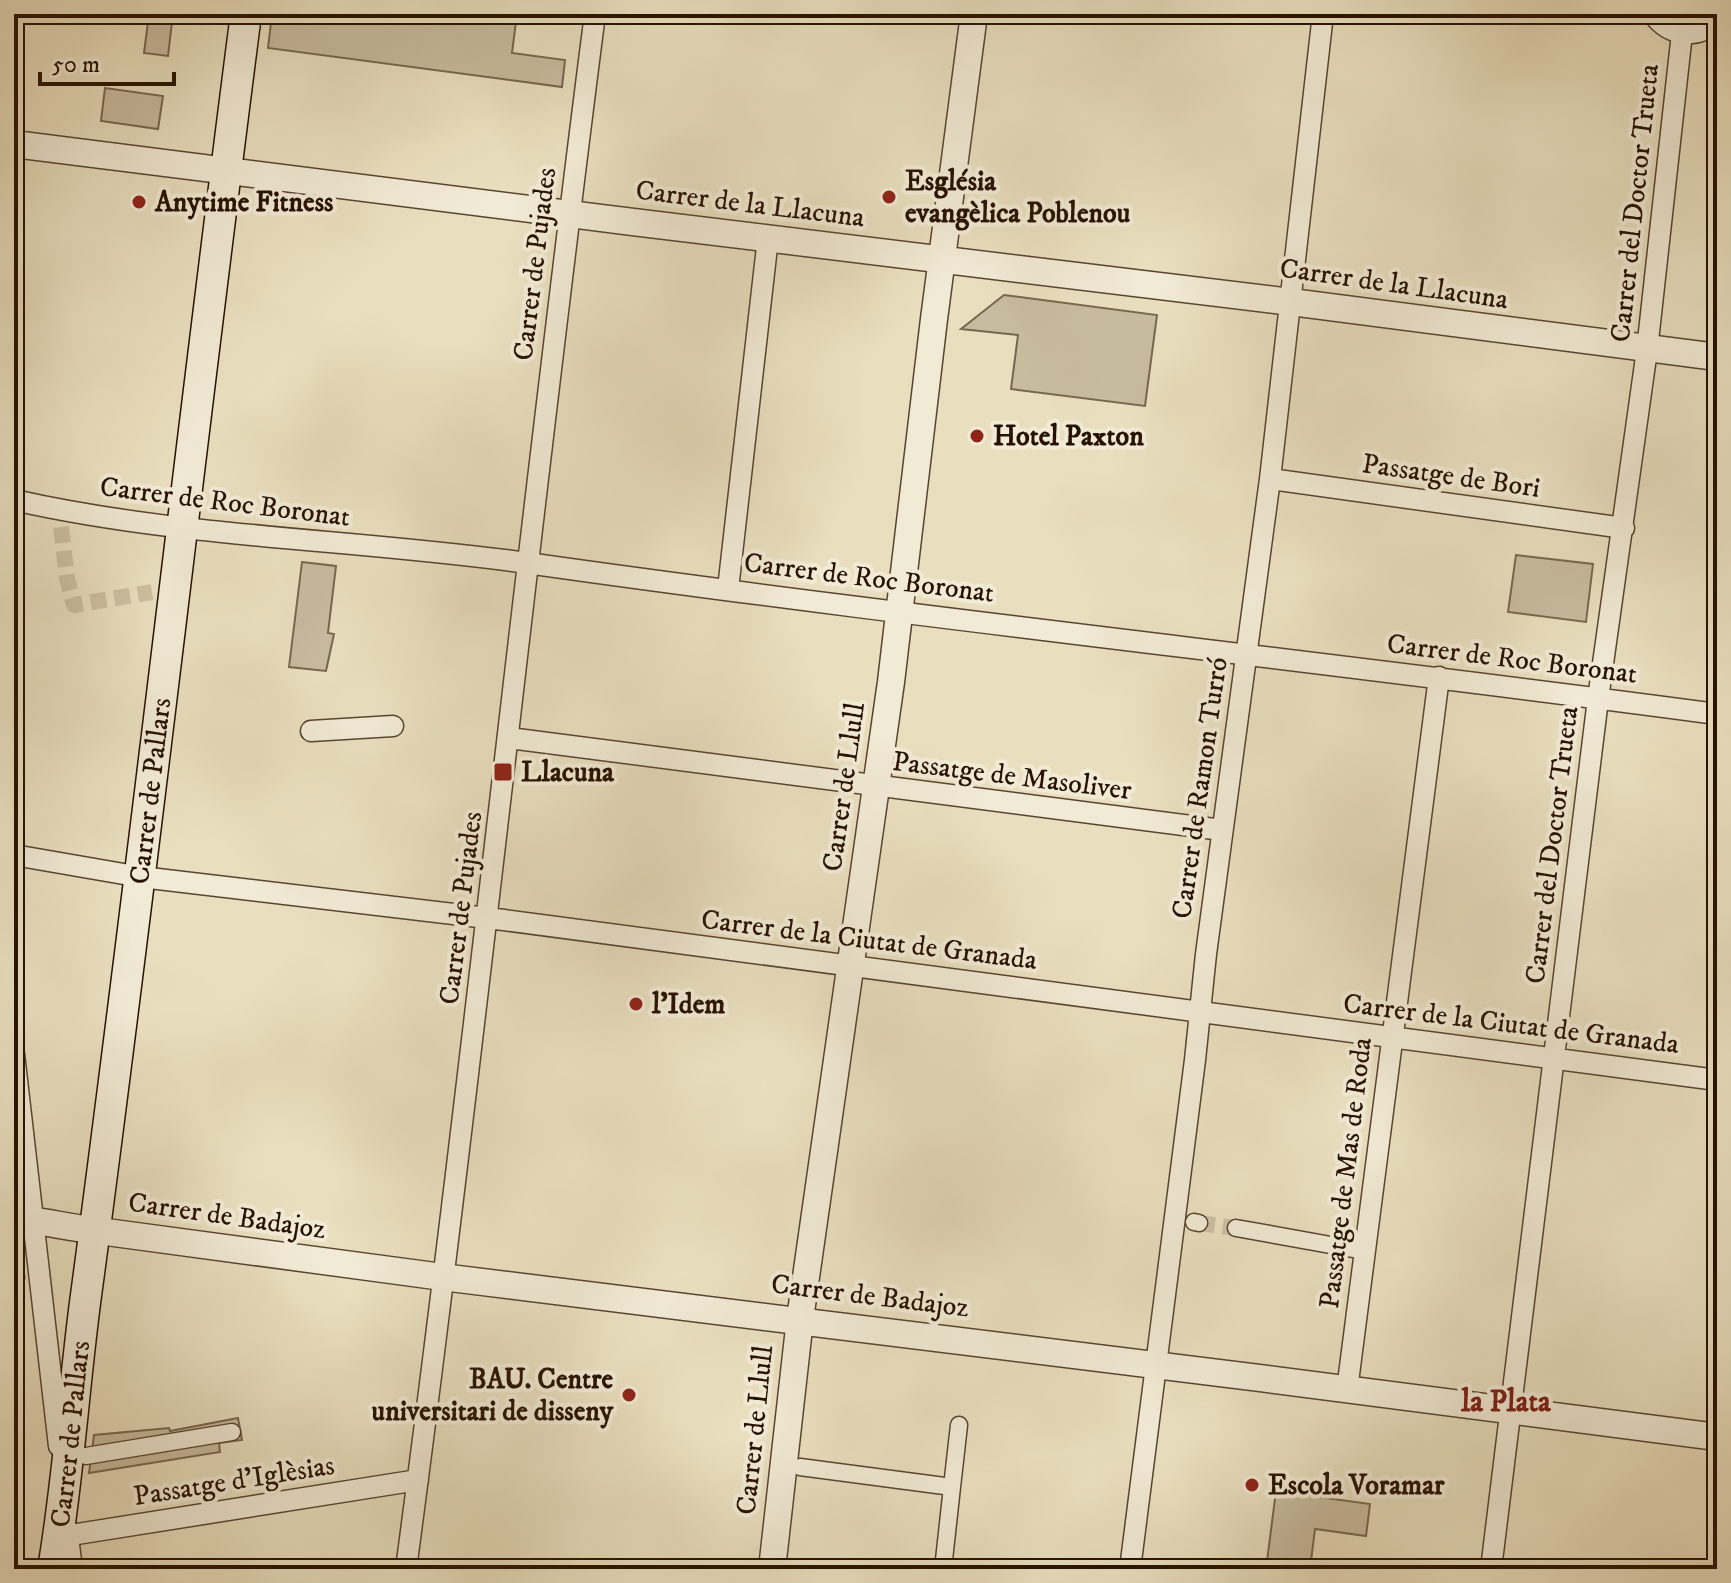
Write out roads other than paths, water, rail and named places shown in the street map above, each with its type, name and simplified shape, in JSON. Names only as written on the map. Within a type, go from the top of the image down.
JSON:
[{"type":"main road","name":"Carrer de Pallars","points":[[53,1569],[63,1536],[71,1420],[246,14]]},
{"type":"street","name":"Carrer de Pujades","points":[[406,1569],[489,918],[528,563],[595,14]]},
{"type":"street","name":"Carrer de Llull","points":[[772,1569],[800,1319],[900,611],[974,14]]},
{"type":"street","name":"Carrer de Ramon Turró","points":[[1130,1569],[1158,1365],[1222,830],[1270,479],[1323,14]]},
{"type":"street","points":[[1653,14],[1667,28],[1682,33],[1705,31],[1717,22]]},
{"type":"street","name":"Carrer del Doctor Trueta","points":[[1491,1569],[1598,699],[1647,350],[1682,33]]},
{"type":"street","name":"Carrer de la Llacuna","points":[[14,144],[1717,357]]},
{"type":"street","points":[[728,589],[768,238]]},
{"type":"street","name":"Passatge de Bori","points":[[1270,479],[1624,528]]},
{"type":"street","name":"Carrer de Roc Boronat","points":[[14,500],[56,510],[182,528],[528,563],[1717,714]]},
{"type":"street","name":"Passatge de Mas de Roda","points":[[1347,1390],[1439,677]]},
{"type":"street","points":[[311,731],[393,726]]},
{"type":"street","name":"Passatge de Masoliver","points":[[509,738],[1222,830]]},
{"type":"street","name":"Carrer de la Ciutat de Granada","points":[[14,855],[141,877],[489,918],[1717,1080]]},
{"type":"street","points":[[14,1054],[23,1219],[55,1403],[64,1506]]},
{"type":"street","name":"Carrer de Badajoz","points":[[23,1219],[444,1277],[800,1319],[1717,1437]]},
{"type":"street","points":[[1236,1228],[1364,1251]]},
{"type":"street","points":[[943,1569],[959,1425]]},
{"type":"street","points":[[86,1456],[232,1432]]},
{"type":"street","points":[[800,1467],[952,1487]]},
{"type":"street","name":"Passatge d'Iglèsias","points":[[63,1536],[418,1480]]},
{"type":"street","points":[[63,1536],[72,1569]]},
{"type":"tunnel","points":[[61,527],[67,578],[74,605],[152,592]]},
{"type":"tunnel","points":[[1199,1223],[1236,1228]]},
{"type":"place","name":"Església evangèlica Poblenou","points":[[889,197]]},
{"type":"place","name":"Anytime Fitness","points":[[139,202]]},
{"type":"place","name":"Hotel Paxton","points":[[977,436]]},
{"type":"place","name":"Llacuna","points":[[503,772]]},
{"type":"place","name":"l'Idem","points":[[636,1004]]},
{"type":"place","name":"BAU. Centre universitari de disseny","points":[[629,1395]]},
{"type":"place","name":"Escola Voramar","points":[[1252,1485]]},
{"type":"district","name":"la Plata","points":[[1506,1402]]}]
